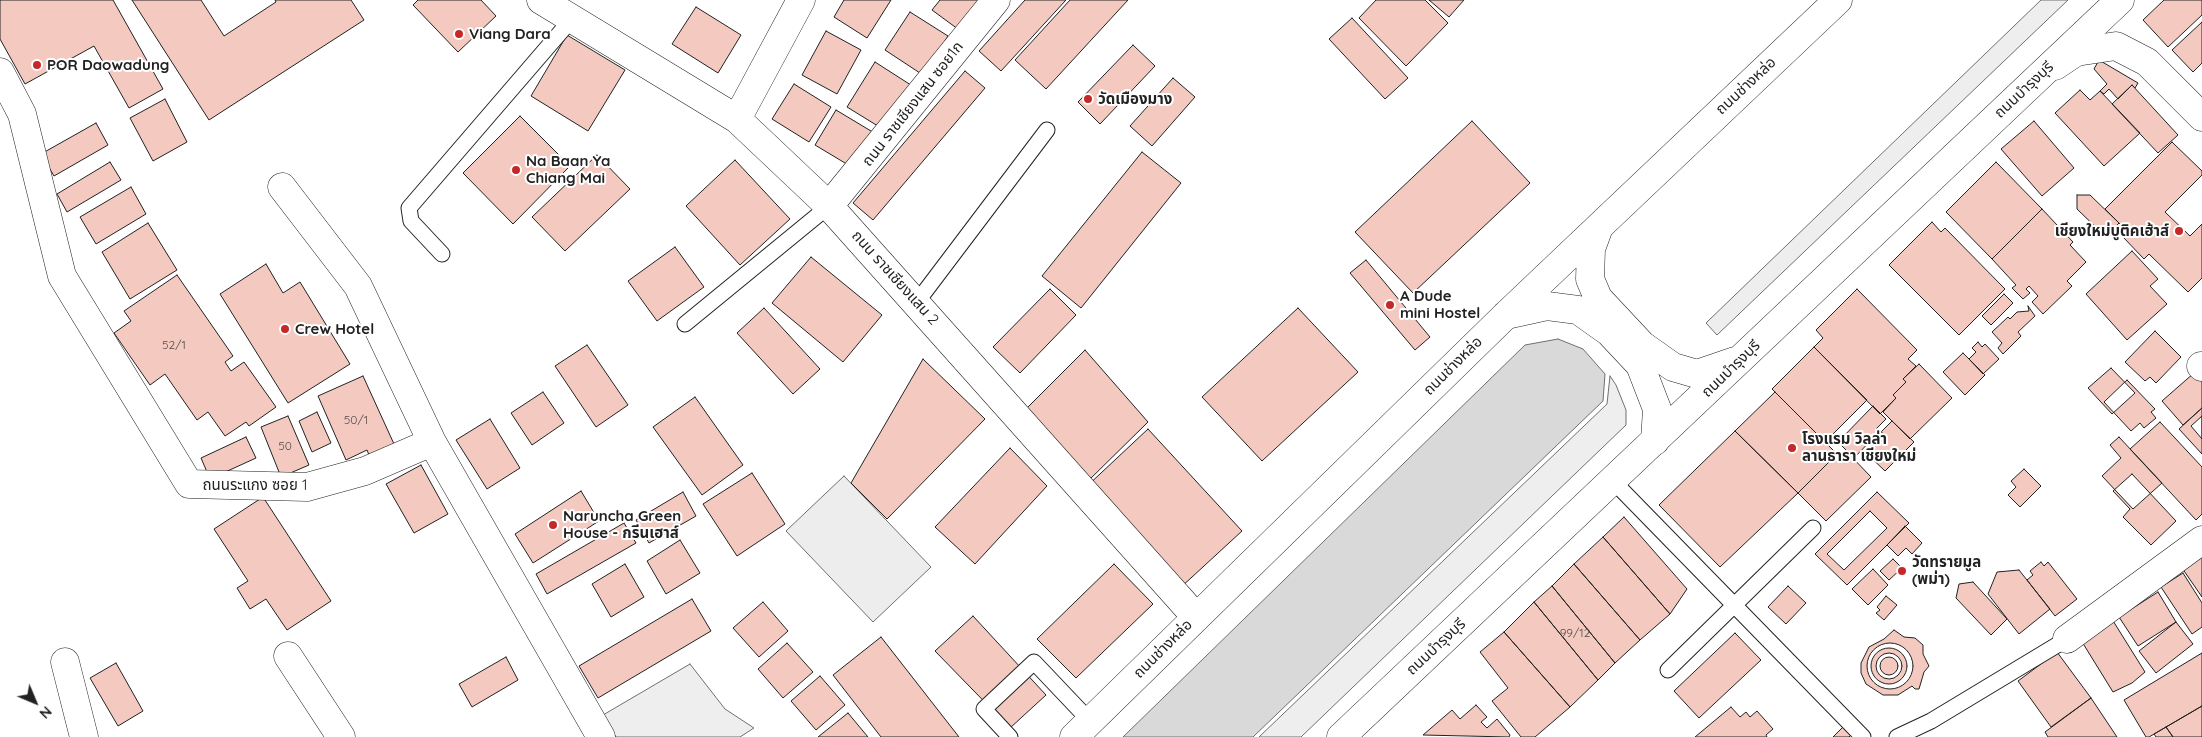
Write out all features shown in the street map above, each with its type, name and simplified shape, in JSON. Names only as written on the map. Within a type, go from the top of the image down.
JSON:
[{"type":"street","name":"ถนน ราชเชียงแสน 2","points":[[541,0],[571,20],[737,119],[830,206],[1196,617]]},
{"type":"street","points":[[737,119],[801,0]]},
{"type":"street","name":"ถนน ราชเชียงแสน ซอย1ก","points":[[830,206],[996,0]]},
{"type":"street","name":"ถนนช่างหล่อ","points":[[1082,729],[1506,314],[1838,0]]},
{"type":"street","name":"ถนนบำรุงบุรี","points":[[1350,734],[1612,480],[2120,0]]},
{"type":"street","points":[[2034,80],[2076,52],[2116,46],[2147,62],[2202,117]]},
{"type":"street","name":"ถนนระแกง ซอย 1","points":[[0,72],[22,114],[62,276],[189,484],[307,487],[365,471],[432,442]]},
{"type":"street","points":[[282,187],[358,286],[432,442],[601,737]]},
{"type":"street","points":[[1599,226],[1591,249],[1590,279],[1598,298],[1642,345],[1673,367],[1697,374],[1743,358]]},
{"type":"street","points":[[1506,314],[1547,306],[1578,310],[1609,332],[1640,365],[1657,409],[1655,441]]},
{"type":"street","points":[[2067,639],[2202,540]]},
{"type":"street","points":[[288,656],[341,737]]},
{"type":"street","points":[[65,662],[84,737]]},
{"type":"lane","points":[[442,254],[411,221],[409,208],[571,20]]},
{"type":"lane","points":[[917,302],[1047,130]]},
{"type":"lane","points":[[685,324],[830,206]]},
{"type":"lane","points":[[1612,480],[1863,737]]},
{"type":"lane","points":[[1668,670],[1812,528]]},
{"type":"lane","points":[[1898,737],[1931,721],[2067,639]]},
{"type":"lane","points":[[1010,737],[984,709],[1034,662],[1082,729]]},
{"type":"shaded area","points":[[2041,0],[2068,0],[1717,335],[1706,323]]},
{"type":"shaded area","points":[[1558,339],[1583,349],[1605,374],[1603,401],[1253,737],[1123,737],[1525,345]]},
{"type":"shaded area","points":[[1610,376],[1616,385],[1626,410],[1626,425],[1301,737],[1259,737],[1607,404]]},
{"type":"shaded area","points":[[844,476],[931,567],[873,622],[786,531]]},
{"type":"shaded area","points":[[690,664],[725,709],[754,728],[740,737],[616,737],[603,715]]},
{"type":"building","name":"POR Daowadung","points":[[0,0],[113,0],[163,89],[129,108],[94,46],[25,84],[0,39]]},
{"type":"building","points":[[132,0],[201,0],[224,36],[276,2],[275,0],[351,0],[364,20],[209,120]]},
{"type":"building","name":"Viang Dara","points":[[418,0],[481,0],[496,16],[458,52],[413,5]]},
{"type":"building","points":[[844,0],[891,0],[867,38],[834,17]]},
{"type":"building","points":[[940,0],[982,0],[966,35],[932,10]]},
{"type":"building","points":[[1025,0],[1066,0],[1001,71],[979,51]]},
{"type":"building","points":[[1070,0],[1128,0],[1046,89],[1015,60]]},
{"type":"building","points":[[1376,0],[1425,0],[1448,23],[1406,66],[1359,18]]},
{"type":"building","points":[[1429,0],[1464,0],[1449,17]]},
{"type":"building","points":[[2164,0],[2202,0],[2202,15],[2168,47],[2143,20]]},
{"type":"building","points":[[696,7],[741,35],[718,73],[672,44]]},
{"type":"building","points":[[910,12],[948,36],[923,75],[885,50]]},
{"type":"building","points":[[1352,18],[1408,78],[1385,99],[1329,39]]},
{"type":"building","points":[[2202,22],[2202,63],[2193,72],[2172,50]]},
{"type":"building","points":[[826,31],[861,50],[837,94],[802,75]]},
{"type":"building","points":[[567,35],[625,70],[588,131],[531,96]]},
{"type":"building","points":[[1133,45],[1155,66],[1100,124],[1078,102]]},
{"type":"building","points":[[2099,60],[2138,83],[2135,88],[2132,85],[2118,99],[2109,89],[2104,94],[2100,91],[2107,84],[2094,69]]},
{"type":"building","points":[[875,62],[914,87],[886,131],[847,107]]},
{"type":"building","points":[[965,71],[985,88],[873,220],[853,203]]},
{"type":"building","points":[[1173,78],[1195,97],[1152,146],[1130,126]]},
{"type":"building","points":[[794,84],[831,107],[809,142],[772,119]]},
{"type":"building","points":[[2132,85],[2178,135],[2158,153],[2112,104]]},
{"type":"building","points":[[2080,90],[2090,100],[2100,91],[2140,133],[2104,166],[2055,113]]},
{"type":"building","points":[[165,99],[187,142],[153,161],[130,118]]},
{"type":"building","points":[[836,110],[876,134],[855,169],[815,145]]},
{"type":"building","name":"Na Baan Ya Chiang Mai","points":[[520,116],[570,166],[513,224],[463,173]]},
{"type":"building","points":[[1472,121],[1530,183],[1413,293],[1355,232]]},
{"type":"building","points":[[2034,121],[2074,168],[2042,196],[2001,149]]},
{"type":"building","points":[[96,123],[108,145],[54,176],[41,154]]},
{"type":"building","points":[[2172,142],[2202,171],[2202,175],[2165,212],[2190,236],[2202,224],[2202,278],[2188,292],[2149,254],[2144,259],[2123,237],[2128,232],[2105,209]]},
{"type":"building","points":[[1142,152],[1181,183],[1081,308],[1042,276]]},
{"type":"building","points":[[597,155],[630,189],[565,251],[532,217]]},
{"type":"building","points":[[735,160],[790,219],[740,265],[686,206]]},
{"type":"building","points":[[110,162],[121,180],[67,212],[57,194]]},
{"type":"building","points":[[1996,162],[2042,209],[1992,259],[1946,212]]},
{"type":"building","points":[[131,187],[146,214],[96,244],[80,217]]},
{"type":"building","points":[[2077,195],[2090,195],[2119,223],[2106,237],[2077,209]]},
{"type":"building","points":[[2042,209],[2073,242],[2070,245],[2086,262],[2067,281],[2072,286],[2043,314],[2032,302],[2038,296],[2029,286],[2026,289],[2030,293],[2023,299],[2012,288],[2016,285],[1992,259]]},
{"type":"building","points":[[1932,222],[1941,232],[1945,228],[2005,289],[1959,335],[1889,265]]},
{"type":"building","points":[[148,223],[177,270],[130,299],[102,252]]},
{"type":"building","points":[[675,247],[704,287],[657,321],[628,281]]},
{"type":"building","points":[[2132,251],[2158,279],[2150,286],[2167,304],[2127,340],[2086,294]]},
{"type":"building","points":[[811,257],[882,315],[843,362],[772,303]]},
{"type":"building","name":"A Dude mini Hostel","points":[[1366,260],[1430,337],[1415,350],[1350,273]]},
{"type":"building","name":"Crew Hotel","points":[[266,264],[283,293],[300,282],[350,364],[288,403],[220,294]]},
{"type":"building","points":[[177,275],[233,356],[225,362],[231,371],[244,362],[276,407],[249,426],[246,422],[225,436],[208,412],[197,420],[165,374],[150,385],[114,333],[131,321],[124,311]]},
{"type":"building","points":[[1050,289],[1076,315],[1020,373],[993,347]]},
{"type":"building","points":[[1857,289],[1917,350],[1908,359],[1916,366],[1903,379],[1906,382],[1893,395],[1896,398],[1880,414],[1814,347],[1823,338],[1816,330]]},
{"type":"building","points":[[2004,294],[2013,303],[1991,325],[1982,316]]},
{"type":"building","points":[[2028,306],[2035,316],[2018,332],[2021,336],[2003,354],[1998,348],[2002,343],[1992,332],[2008,317],[2010,319],[2017,312],[2029,311]]},
{"type":"building","points":[[764,308],[820,369],[793,394],[737,333]]},
{"type":"building","points":[[1298,308],[1358,372],[1262,461],[1202,397]]},
{"type":"building","points":[[2155,331],[2181,357],[2156,383],[2150,377],[2145,381],[2125,362]]},
{"type":"building","points":[[1978,342],[1982,347],[1985,344],[1999,359],[1983,374],[1969,359],[1976,352],[1972,348]]},
{"type":"building","points":[[587,345],[628,405],[596,427],[555,366]]},
{"type":"building","points":[[1814,347],[1867,400],[1825,442],[1772,389]]},
{"type":"building","points":[[1085,350],[1148,422],[1085,484],[1022,413]]},
{"type":"building","points":[[1963,353],[1985,375],[1965,395],[1943,372]]},
{"type":"building","points":[[923,359],[985,419],[887,519],[851,483]]},
{"type":"building","points":[[1919,364],[1952,398],[1910,439],[1883,412],[1896,398],[1893,395],[1906,382],[1903,379]]},
{"type":"building","points":[[2111,368],[2135,393],[2112,414],[2088,388]]},
{"type":"building","points":[[2194,373],[2202,381],[2202,408],[2183,425],[2162,401]]},
{"type":"building","points":[[363,376],[394,444],[369,455],[367,450],[346,460],[318,396]]},
{"type":"building","points":[[2127,380],[2155,409],[2151,412],[2156,418],[2144,428],[2140,423],[2131,431],[2104,402]]},
{"type":"building","points":[[543,392],[564,423],[532,445],[511,413]]},
{"type":"building","name":"โรงแรม วิลล่า ลานธารา เชียงใหม่","points":[[1775,392],[1837,454],[1798,493],[1735,431]]},
{"type":"building","points":[[695,397],[743,465],[702,495],[653,427]]},
{"type":"building","points":[[1873,406],[1886,419],[1876,429],[1879,432],[1854,458],[1838,442]]},
{"type":"building","points":[[2202,408],[2202,454],[2179,429]]},
{"type":"building","points":[[317,412],[331,443],[312,452],[299,421]]},
{"type":"building","points":[[288,416],[309,465],[281,477],[261,427]]},
{"type":"building","points":[[2202,416],[2202,439],[2191,426]]},
{"type":"building","points":[[490,419],[520,468],[487,489],[456,440]]},
{"type":"building","points":[[1892,421],[1914,442],[1885,471],[1865,452],[1884,434],[1881,432]]},
{"type":"building","points":[[2160,422],[2202,467],[2202,514],[2196,520],[2130,449]]},
{"type":"building","points":[[1148,429],[1242,531],[1179,589],[1085,488]]},
{"type":"building","points":[[1735,431],[1798,493],[1720,567],[1659,505]]},
{"type":"building","points":[[246,437],[256,458],[210,479],[201,458]]},
{"type":"building","points":[[2119,437],[2162,483],[2133,509],[2102,476],[2121,458],[2110,445]]},
{"type":"building","points":[[1010,448],[1047,486],[975,564],[935,527]]},
{"type":"building","points":[[1837,454],[1843,460],[1849,454],[1871,477],[1826,521],[1798,493]]},
{"type":"building","points":[[421,465],[448,514],[414,533],[386,484]]},
{"type":"building","points":[[2024,469],[2041,486],[2020,507],[2008,495],[2016,487],[2011,481]]},
{"type":"building","points":[[752,473],[785,524],[737,556],[703,504]]},
{"type":"building","points":[[2132,474],[2176,521],[2151,545],[2123,517],[2130,509],[2113,491]]},
{"type":"building","points":[[581,491],[599,521],[533,563],[515,534]]},
{"type":"building","points":[[683,492],[696,516],[649,543],[636,520]]},
{"type":"building","points":[[1877,492],[1909,523],[1847,585],[1815,554]]},
{"type":"building","points":[[263,497],[331,601],[287,630],[266,599],[250,609],[237,588],[248,581],[214,529]]},
{"type":"building","points":[[1870,511],[1887,528],[1844,570],[1827,554]]},
{"type":"building","points":[[1624,517],[1687,589],[1670,614],[1603,537]]},
{"type":"building","points":[[624,523],[636,543],[547,594],[536,574]]},
{"type":"building","points":[[1905,526],[1922,543],[1912,554],[1906,548],[1898,556],[1887,545]]},
{"type":"building","points":[[1603,537],[1670,614],[1640,640],[1574,564]]},
{"type":"building","points":[[680,540],[700,573],[666,594],[647,561]]},
{"type":"building","points":[[2202,555],[2202,597],[2182,568]]},
{"type":"building","points":[[1893,559],[1902,568],[1889,580],[1880,571]]},
{"type":"building","points":[[2041,562],[2044,566],[2048,562],[2077,599],[2055,616],[2027,580],[2033,575],[2030,571]]},
{"type":"building","points":[[625,564],[644,597],[611,617],[592,584]]},
{"type":"building","points":[[1114,564],[1153,604],[1076,678],[1037,639]]},
{"type":"building","points":[[1574,564],[1640,640],[1615,663],[1552,586]]},
{"type":"building","points":[[1873,569],[1888,585],[1868,605],[1852,589]]},
{"type":"building","points":[[2019,570],[2050,609],[2019,634],[1988,594],[1997,572]]},
{"type":"building","points":[[2183,573],[2202,603],[2202,627],[2192,634],[2161,587]]},
{"type":"building","points":[[1973,582],[2007,619],[1991,635],[1956,598],[1959,584]]},
{"type":"building","points":[[1552,586],[1615,663],[1598,680],[1534,602]]},
{"type":"building","points":[[1788,586],[1806,603],[1786,624],[1768,607]]},
{"type":"building","points":[[2158,592],[2176,622],[2138,646],[2119,617]]},
{"type":"building","points":[[1886,596],[1897,605],[1884,620],[1876,613],[1880,610],[1877,607]]},
{"type":"building","points":[[692,599],[711,631],[598,698],[579,666]]},
{"type":"building","points":[[763,602],[788,631],[759,657],[733,628]]},
{"type":"building","points":[[1534,602],[1598,680],[1570,707],[1504,632]]},
{"type":"building","points":[[973,616],[1046,695],[1010,728],[935,651]]},
{"type":"building","points":[[2110,616],[2145,672],[2132,683],[2113,692],[2079,637]]},
{"type":"building","points":[[2176,622],[2193,644],[2156,673],[2139,651]]},
{"type":"building","points":[[1894,630],[1904,637],[1915,638],[1923,645],[1923,654],[1929,666],[1924,672],[1919,689],[1915,689],[1912,686],[1898,695],[1883,695],[1866,684],[1861,673],[1861,663],[1869,647],[1884,639]]},
{"type":"building","points":[[1504,632],[1570,707],[1535,737],[1521,737],[1492,701],[1508,688],[1480,652]]},
{"type":"building","points":[[1735,633],[1761,660],[1699,718],[1674,691]]},
{"type":"building","points":[[881,637],[959,737],[881,737],[833,675]]},
{"type":"building","points":[[787,643],[813,672],[783,698],[758,669]]},
{"type":"building","points":[[1885,643],[1895,643],[1909,653],[1913,666],[1909,679],[1903,685],[1895,689],[1885,689],[1871,679],[1867,671],[1867,661],[1877,647]]},
{"type":"building","points":[[1889,648],[1896,649],[1902,653],[1906,659],[1906,673],[1902,679],[1896,683],[1889,684],[1882,683],[1876,679],[1872,673],[1871,666],[1872,659],[1876,653],[1882,649]]},
{"type":"building","points":[[2057,652],[2091,698],[2051,727],[2018,681]]},
{"type":"building","points":[[1889,653],[1898,657],[1902,666],[1898,675],[1889,679],[1880,675],[1876,666],[1880,657]]},
{"type":"building","points":[[2202,653],[2202,706],[2146,737],[2124,700]]},
{"type":"building","points":[[506,657],[518,680],[472,707],[459,684]]},
{"type":"building","points":[[1889,657],[1895,660],[1898,666],[1895,672],[1889,675],[1883,672],[1880,666],[1883,660]]},
{"type":"building","points":[[116,663],[143,711],[118,726],[90,678]]},
{"type":"building","points":[[820,676],[845,705],[816,730],[791,701]]},
{"type":"building","points":[[2091,698],[2117,737],[2048,737],[2045,732]]},
{"type":"building","points":[[1476,705],[1487,717],[1481,722],[1487,728],[1497,719],[1510,735],[1509,737],[1423,735],[1452,710],[1460,719]]},
{"type":"building","points":[[2202,706],[2202,737],[2173,737],[2166,727]]},
{"type":"building","points":[[1731,707],[1740,717],[1746,712],[1750,717],[1757,711],[1773,729],[1766,735],[1767,737],[1695,737]]},
{"type":"building","points":[[848,713],[868,737],[818,737]]},
{"type":"building","points":[[1843,727],[1851,735],[1849,737],[1833,737]]},
{"type":"building","points":[[2166,727],[2173,737],[2156,737],[2154,734]]},
{"type":"place","name":"Viang Dara","points":[[459,34]]},
{"type":"place","name":"POR Daowadung","points":[[37,65]]},
{"type":"place","name":"วัดเมืองมาง","points":[[1088,99]]},
{"type":"place","name":"Na Baan Ya Chiang Mai","points":[[516,170]]},
{"type":"place","name":"เชียงใหม่บูติคเฮ้าส์","points":[[2179,231]]},
{"type":"place","name":"A Dude mini Hostel","points":[[1390,305]]},
{"type":"place","name":"Crew Hotel","points":[[285,329]]},
{"type":"place","name":"โรงแรม วิลล่า ลานธารา เชียงใหม่","points":[[1792,448]]},
{"type":"place","name":"Naruncha Green House - กรีนเฮาส์","points":[[553,525]]},
{"type":"place","name":"วัดทรายมูล (พม่า)","points":[[1902,571]]}]
